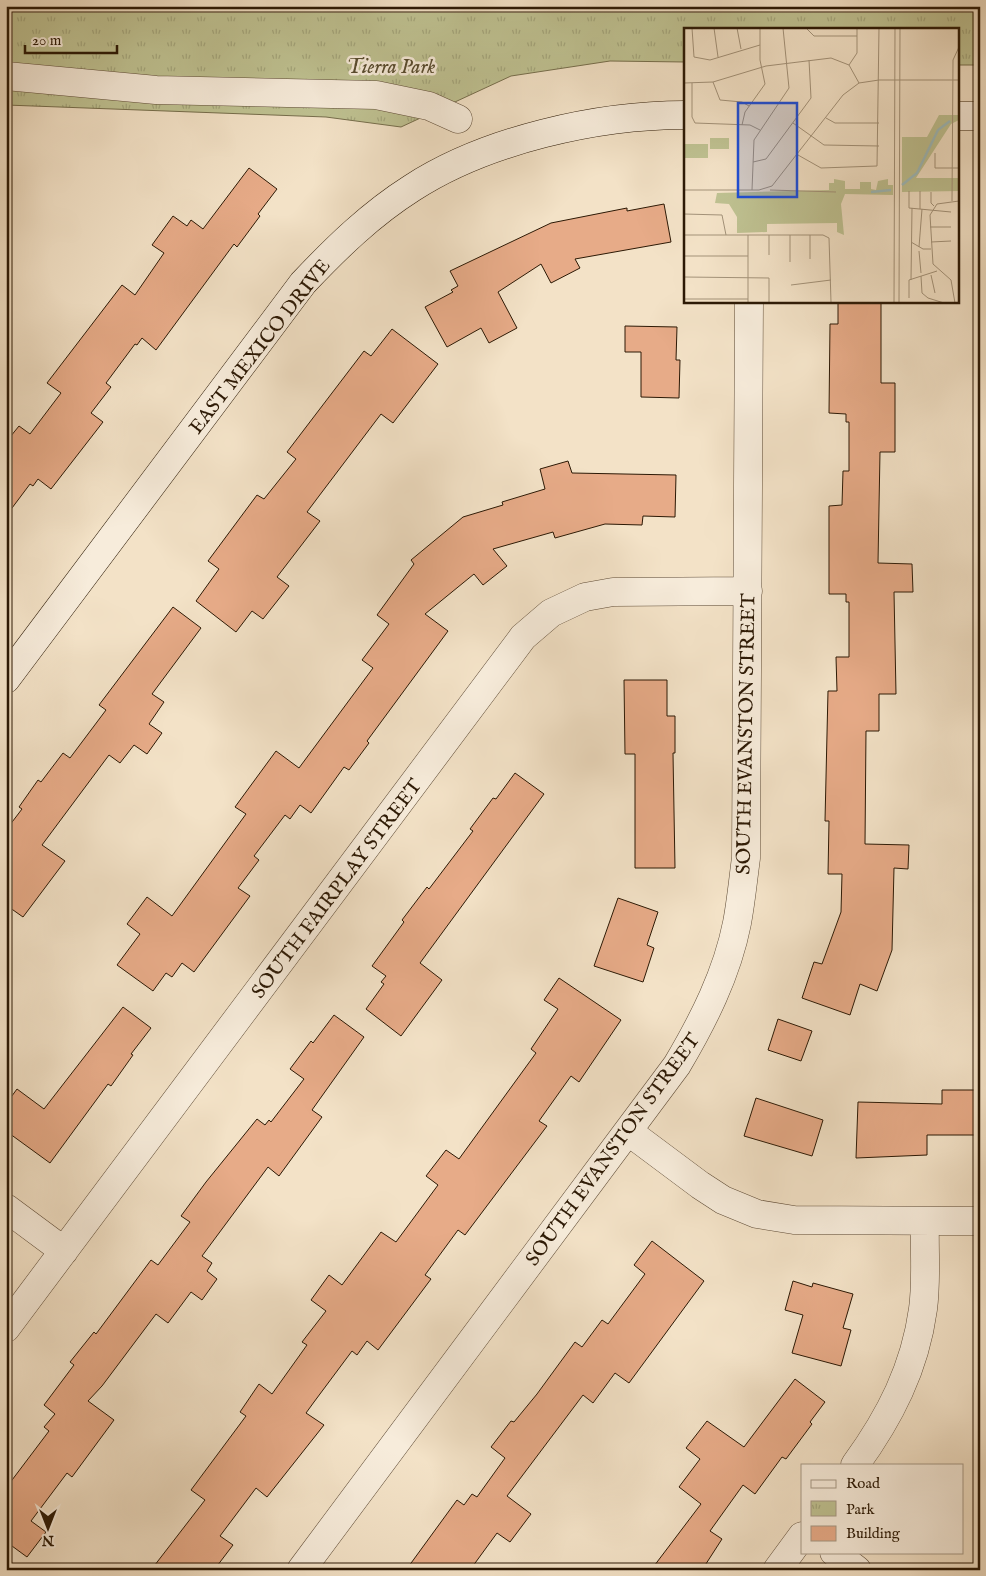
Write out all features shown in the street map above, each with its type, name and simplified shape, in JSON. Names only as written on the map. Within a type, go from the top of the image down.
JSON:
[{"type":"street","points":[[6,76],[156,90],[376,95],[429,106],[458,119]]},
{"type":"street","name":"EAST MEXICO DRIVE","points":[[6,679],[303,283],[337,247],[373,215],[413,187],[448,169],[524,139],[595,121],[647,115],[684,115]]},
{"type":"street","points":[[958,116],[980,116]]},
{"type":"street","name":"SOUTH EVANSTON STREET","points":[[302,1570],[677,1066],[700,1028],[725,966],[737,924],[746,858],[749,302]]},
{"type":"street","name":"SOUTH FAIRPLAY STREET","points":[[6,1328],[523,637],[551,613],[585,597],[613,592],[748,591]]},
{"type":"street","points":[[629,1132],[700,1186],[723,1200],[757,1214],[794,1220],[980,1221]]},
{"type":"street","points":[[6,1208],[64,1251]]},
{"type":"street","points":[[856,1464],[877,1435],[899,1396],[914,1353],[923,1308],[925,1221]]},
{"type":"street","points":[[777,1570],[801,1537]]},
{"type":"street","points":[[837,1554],[857,1570]]},
{"type":"green space","name":"Tierra Park","points":[[6,6],[980,6],[980,65],[958,65],[958,28],[684,28],[684,62],[610,61],[511,76],[401,127],[326,117],[6,105]]},
{"type":"building","points":[[249,168],[277,189],[258,214],[260,216],[237,247],[234,244],[156,350],[142,338],[137,345],[135,344],[106,383],[111,387],[91,413],[103,422],[51,489],[38,479],[33,486],[30,484],[6,516],[6,442],[19,426],[30,434],[61,393],[47,383],[122,285],[135,295],[164,253],[152,245],[173,216],[187,226],[191,220],[203,229]]},
{"type":"building","points":[[664,204],[671,242],[575,259],[580,268],[551,283],[541,264],[498,292],[517,328],[489,343],[481,328],[447,347],[425,307],[453,292],[451,290],[458,286],[450,271],[551,223],[627,208],[627,211]]},
{"type":"building","points":[[838,302],[881,302],[881,383],[895,383],[895,452],[880,452],[878,563],[912,564],[913,592],[894,592],[896,694],[879,694],[879,731],[866,731],[865,844],[909,845],[908,869],[894,868],[892,950],[877,991],[860,984],[850,1015],[802,998],[814,962],[822,964],[841,912],[842,874],[828,874],[829,821],[825,821],[828,691],[837,691],[836,657],[849,657],[849,602],[846,602],[846,594],[829,594],[829,506],[842,505],[843,471],[849,471],[849,422],[846,422],[846,414],[829,413],[830,324],[838,324]]},
{"type":"building","points":[[625,326],[677,327],[676,360],[680,360],[679,398],[641,397],[641,352],[625,352]]},
{"type":"building","points":[[392,329],[438,364],[393,423],[381,414],[319,496],[307,512],[320,521],[277,577],[289,586],[263,619],[252,611],[236,632],[196,601],[219,569],[208,561],[257,495],[264,499],[296,459],[287,452],[364,351],[371,356]]},
{"type":"building","points":[[568,461],[572,473],[676,475],[675,517],[643,516],[642,525],[605,524],[555,538],[553,532],[493,549],[507,566],[483,585],[474,574],[425,614],[448,631],[367,741],[369,743],[349,770],[344,767],[311,813],[300,805],[290,819],[285,815],[254,856],[259,860],[238,888],[250,896],[194,972],[182,963],[172,977],[166,973],[153,991],[117,965],[140,934],[127,924],[147,897],[172,916],[246,814],[235,807],[276,751],[299,768],[373,668],[362,660],[389,624],[377,615],[414,564],[411,560],[463,517],[503,505],[502,502],[545,489],[540,469]]},
{"type":"building","points":[[173,607],[201,628],[152,694],[164,702],[149,724],[162,733],[147,754],[134,745],[120,763],[109,755],[42,845],[65,861],[23,917],[6,905],[6,830],[22,809],[19,807],[38,780],[41,782],[63,753],[70,758],[106,710],[99,705]]},
{"type":"building","points":[[624,680],[667,680],[667,716],[675,716],[675,753],[673,753],[675,868],[635,868],[635,754],[625,754]]},
{"type":"building","points":[[515,773],[544,794],[420,963],[442,980],[401,1036],[366,1009],[384,984],[381,982],[386,976],[372,966],[404,922],[402,920],[427,887],[429,889],[473,831],[470,829]]},
{"type":"building","points":[[618,898],[658,912],[647,945],[654,948],[643,982],[594,966]]},
{"type":"building","points":[[559,978],[621,1020],[579,1082],[571,1076],[539,1121],[547,1126],[465,1235],[458,1230],[425,1275],[431,1279],[378,1350],[367,1341],[357,1355],[352,1351],[306,1413],[324,1425],[267,1497],[256,1488],[220,1536],[233,1545],[214,1570],[151,1570],[205,1500],[191,1490],[246,1416],[240,1412],[259,1384],[272,1394],[307,1345],[302,1342],[326,1311],[311,1300],[329,1275],[342,1285],[381,1232],[396,1242],[438,1185],[426,1176],[446,1150],[459,1159],[536,1053],[531,1049],[558,1009],[544,1000]]},
{"type":"building","points":[[123,1007],[151,1028],[131,1054],[133,1055],[111,1086],[108,1084],[50,1163],[6,1131],[6,1104],[17,1089],[44,1109]]},
{"type":"building","points":[[334,1015],[364,1037],[312,1110],[322,1117],[279,1176],[268,1167],[202,1256],[212,1263],[207,1271],[217,1279],[202,1300],[191,1292],[168,1323],[156,1314],[102,1386],[88,1401],[114,1420],[72,1477],[67,1473],[31,1521],[46,1532],[27,1557],[12,1546],[6,1555],[6,1488],[49,1431],[44,1427],[55,1414],[44,1405],[74,1365],[70,1362],[94,1332],[96,1334],[151,1260],[158,1265],[190,1222],[181,1216],[257,1119],[265,1125],[269,1120],[271,1122],[304,1079],[290,1069]]},
{"type":"building","points":[[778,1019],[812,1031],[801,1061],[768,1050]]},
{"type":"building","points":[[942,1090],[980,1090],[980,1135],[927,1135],[927,1155],[856,1158],[858,1102],[942,1104]]},
{"type":"building","points":[[756,1098],[823,1120],[812,1156],[744,1136]]},
{"type":"building","points":[[652,1241],[704,1281],[629,1383],[615,1373],[593,1403],[583,1395],[507,1496],[531,1514],[510,1542],[497,1533],[470,1570],[406,1570],[457,1500],[464,1505],[472,1494],[477,1497],[505,1458],[491,1447],[511,1421],[514,1422],[537,1394],[575,1342],[582,1347],[602,1320],[608,1324],[645,1274],[634,1265]]},
{"type":"building","points":[[793,1281],[812,1287],[813,1283],[853,1294],[843,1328],[851,1330],[841,1366],[792,1353],[803,1315],[785,1310]]},
{"type":"building","points":[[795,1379],[825,1402],[810,1422],[812,1424],[786,1459],[782,1457],[755,1494],[743,1485],[710,1531],[722,1539],[702,1570],[651,1570],[701,1504],[679,1487],[700,1459],[686,1448],[707,1421],[744,1447]]}]
